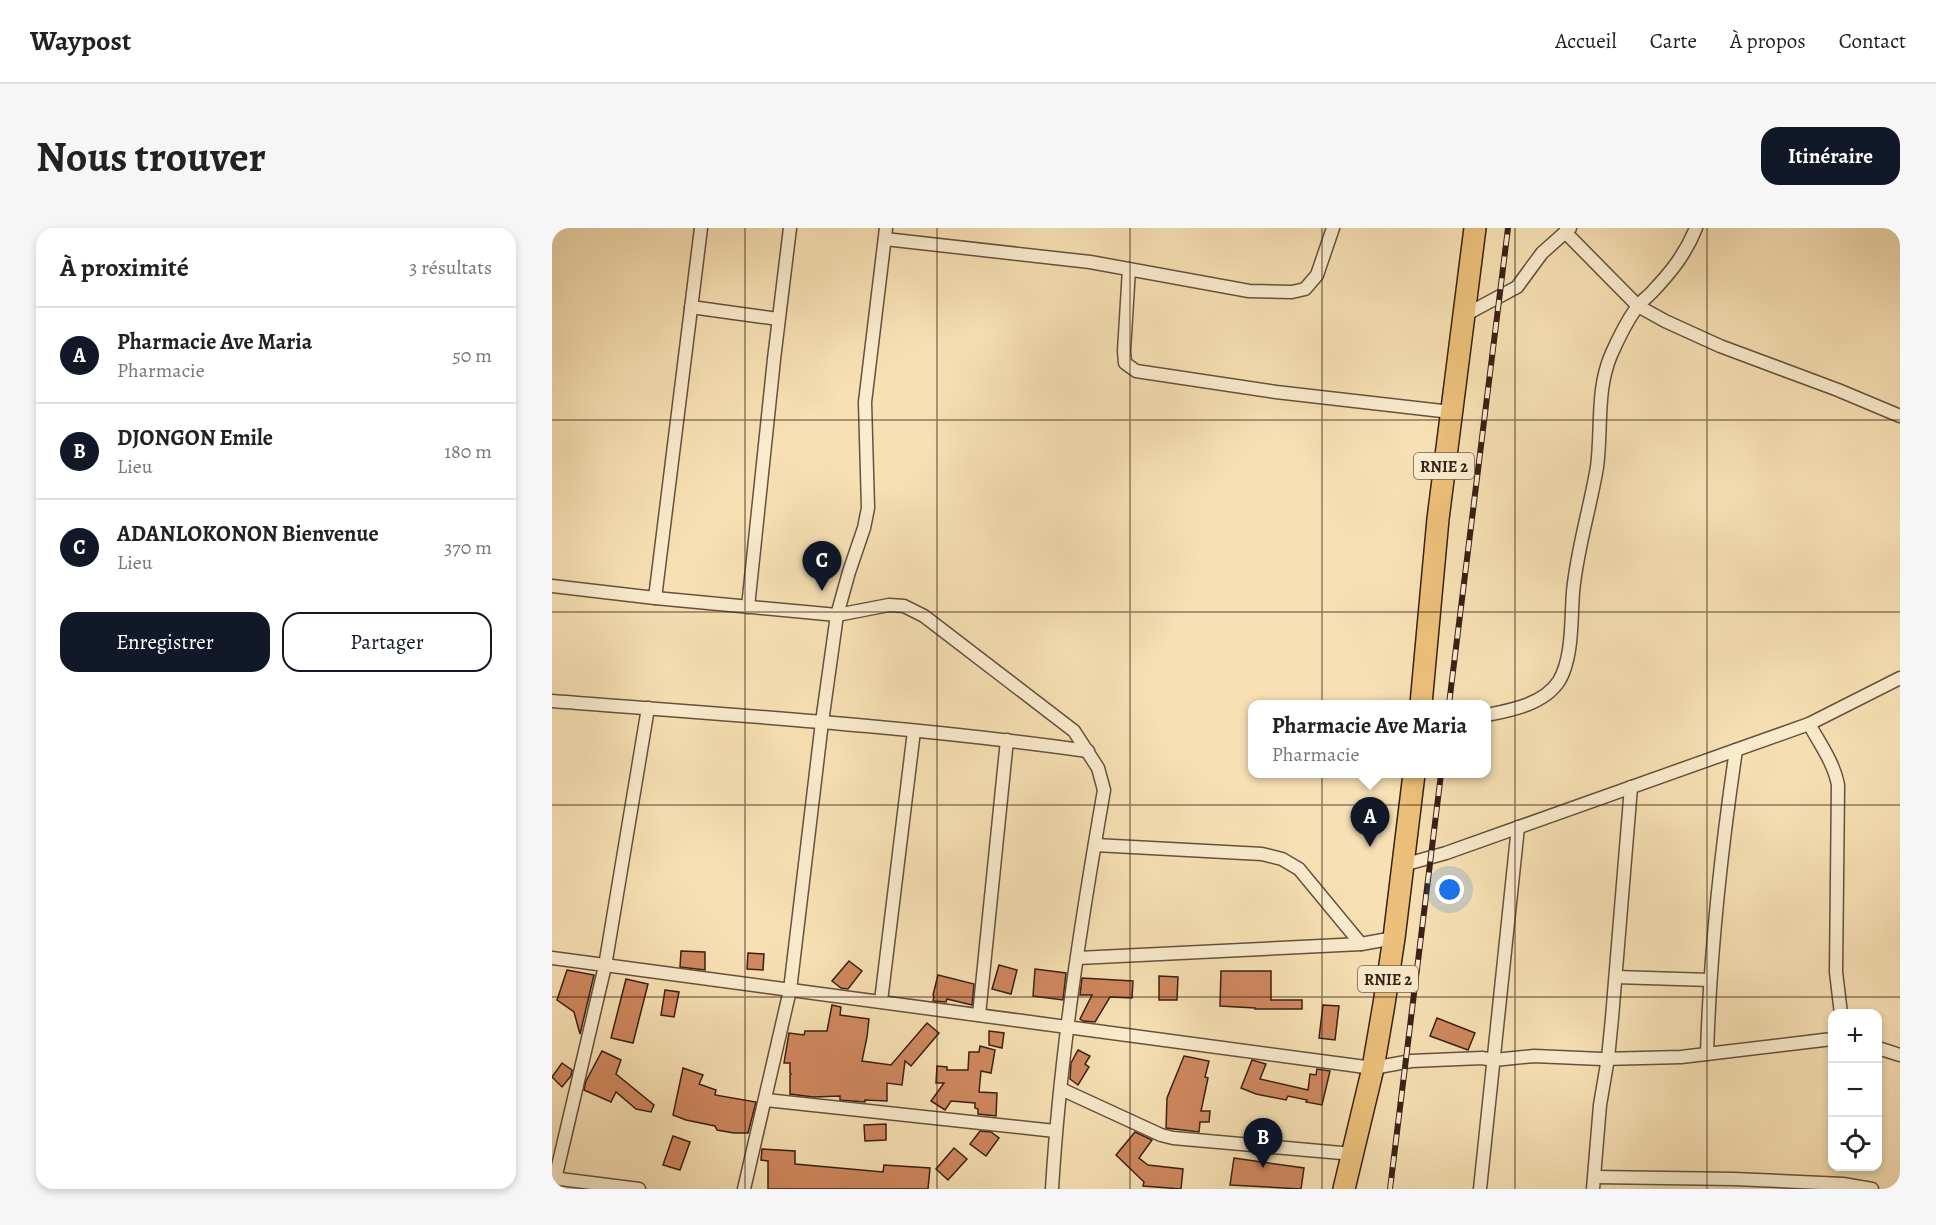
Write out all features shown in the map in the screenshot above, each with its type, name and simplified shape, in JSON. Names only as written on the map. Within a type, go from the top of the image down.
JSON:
[{"type":"highway","name":"RNIE 2","points":[[1421,700],[1438,519],[1475,228]]},
{"type":"highway","name":"RNIE 2","points":[[1343,1186],[1353,1154],[1373,1068],[1394,938],[1414,778]]},
{"type":"street","points":[[655,598],[701,228]]},
{"type":"street","points":[[748,607],[778,319],[790,228]]},
{"type":"street","points":[[744,1189],[790,990],[837,615],[868,508],[866,402],[886,234],[1090,262],[1249,291],[1292,292],[1305,289],[1317,274],[1333,228]]},
{"type":"street","points":[[1491,714],[1509,711],[1533,702],[1559,681],[1566,663],[1576,566],[1596,468],[1603,379],[1611,356],[1638,306],[1675,267],[1688,248],[1696,228]]},
{"type":"street","points":[[1463,316],[1517,288],[1542,253],[1568,230],[1638,306],[1720,346],[1839,390],[1900,416]]},
{"type":"street","points":[[1129,269],[1124,351],[1125,363],[1136,371],[1276,392],[1451,412]]},
{"type":"street","points":[[691,307],[778,319]]},
{"type":"street","points":[[552,586],[837,615],[889,605],[904,606],[924,616],[1074,731],[1098,768],[1104,790],[1078,958],[1055,1131],[1052,1189]]},
{"type":"street","points":[[1403,865],[1446,853],[1809,724],[1900,678]]},
{"type":"street","points":[[552,701],[822,722],[1007,740],[1088,751]]},
{"type":"street","points":[[639,1189],[553,1179],[605,966],[648,708]]},
{"type":"street","points":[[1809,724],[1830,761],[1839,785],[1836,972],[1840,1009]]},
{"type":"street","points":[[881,1001],[914,731]]},
{"type":"street","points":[[979,1015],[1007,740]]},
{"type":"street","points":[[1707,1054],[1716,902],[1736,750]]},
{"type":"street","points":[[1630,787],[1616,978],[1608,1058],[1600,1105],[1594,1183],[1734,1179],[1843,1184],[1872,1189]]},
{"type":"street","points":[[1480,1189],[1518,827]]},
{"type":"street","points":[[1095,844],[1262,854],[1282,859],[1299,869],[1361,944]]},
{"type":"street","points":[[1078,958],[1361,944],[1394,938]]},
{"type":"street","points":[[552,958],[1373,1068],[1411,1061],[1494,1060],[1534,1056],[1647,1059],[1828,1040]]},
{"type":"street","points":[[1616,978],[1710,980]]},
{"type":"street","points":[[1882,1049],[1900,1055]]},
{"type":"street","points":[[1061,1089],[1161,1135],[1173,1138],[1353,1154]]},
{"type":"street","points":[[766,1100],[1055,1131]]},
{"type":"building","points":[[681,951],[705,952],[705,970],[680,967]]},
{"type":"building","points":[[748,953],[764,954],[763,970],[747,969]]},
{"type":"building","points":[[849,961],[862,971],[848,989],[841,988],[832,981]]},
{"type":"building","points":[[999,965],[1017,970],[1011,994],[992,989]]},
{"type":"building","points":[[1035,969],[1066,973],[1063,1000],[1033,996]]},
{"type":"building","points":[[567,970],[594,975],[580,1034],[574,1012],[557,1000]]},
{"type":"building","points":[[1221,971],[1271,971],[1271,1000],[1302,1000],[1302,1009],[1220,1006]]},
{"type":"building","points":[[938,975],[974,984],[972,1005],[947,999],[946,1002],[933,1001]]},
{"type":"building","points":[[1159,976],[1178,977],[1177,1000],[1159,1000]]},
{"type":"building","points":[[1082,978],[1133,981],[1132,998],[1110,997],[1095,1022],[1083,1021],[1080,1019],[1092,995],[1080,995]]},
{"type":"building","points":[[626,979],[648,984],[633,1043],[611,1038]]},
{"type":"building","points":[[665,990],[679,992],[674,1017],[661,1015]]},
{"type":"building","points":[[832,1005],[841,1007],[840,1015],[869,1019],[862,1061],[891,1065],[927,1023],[939,1033],[911,1066],[905,1061],[902,1085],[887,1083],[887,1101],[865,1100],[865,1102],[840,1100],[840,1096],[813,1097],[790,1094],[790,1063],[784,1063],[789,1033],[804,1035],[805,1031],[827,1031]]},
{"type":"building","points":[[1323,1005],[1339,1006],[1335,1040],[1319,1038]]},
{"type":"building","points":[[1437,1018],[1475,1033],[1468,1050],[1430,1036]]},
{"type":"building","points":[[989,1031],[1004,1033],[1002,1048],[989,1045]]},
{"type":"building","points":[[980,1046],[995,1050],[991,1073],[981,1071],[979,1092],[997,1093],[996,1116],[978,1114],[975,1103],[951,1101],[945,1110],[931,1101],[944,1083],[936,1083],[937,1066],[947,1067],[947,1070],[968,1070],[969,1052],[979,1052]]},
{"type":"building","points":[[1078,1050],[1090,1056],[1085,1064],[1089,1067],[1078,1085],[1070,1079],[1071,1063]]},
{"type":"building","points":[[602,1051],[621,1060],[616,1074],[654,1105],[651,1112],[636,1109],[616,1092],[611,1102],[584,1090],[586,1081]]},
{"type":"building","points":[[1184,1056],[1209,1061],[1201,1111],[1210,1111],[1209,1122],[1200,1122],[1199,1132],[1166,1128],[1167,1098]]},
{"type":"building","points":[[1252,1060],[1266,1064],[1260,1079],[1308,1090],[1310,1074],[1316,1075],[1317,1069],[1330,1071],[1322,1105],[1288,1096],[1286,1100],[1256,1094],[1241,1088]]},
{"type":"building","points":[[562,1063],[572,1070],[571,1076],[562,1087],[552,1077]]},
{"type":"building","points":[[683,1068],[703,1075],[699,1084],[716,1090],[715,1095],[756,1102],[748,1133],[717,1130],[715,1126],[673,1115]]},
{"type":"building","points":[[886,1124],[886,1140],[865,1141],[864,1125]]},
{"type":"building","points":[[980,1131],[991,1132],[999,1138],[986,1156],[970,1144]]},
{"type":"building","points":[[1135,1132],[1152,1140],[1139,1158],[1148,1165],[1183,1169],[1181,1189],[1143,1186],[1144,1182],[1116,1155]]},
{"type":"building","points":[[673,1136],[690,1142],[680,1170],[663,1165]]},
{"type":"building","points":[[954,1148],[967,1159],[948,1180],[936,1169]]},
{"type":"building","points":[[762,1149],[795,1151],[795,1164],[883,1172],[884,1165],[930,1168],[928,1189],[768,1189],[768,1161],[761,1160]]},
{"type":"building","points":[[1234,1158],[1304,1168],[1301,1189],[1230,1185]]},
{"type":"railway","points":[[1449,700],[1508,228]]},
{"type":"railway","points":[[1390,1189],[1441,778]]},
{"type":"place","name":"ADANLOKONON Bienvenue","points":[[822,591]]},
{"type":"place","name":"Pharmacie Ave Maria","points":[[1370,847]]},
{"type":"place","name":"DJONGON Emile","points":[[1263,1168]]}]
